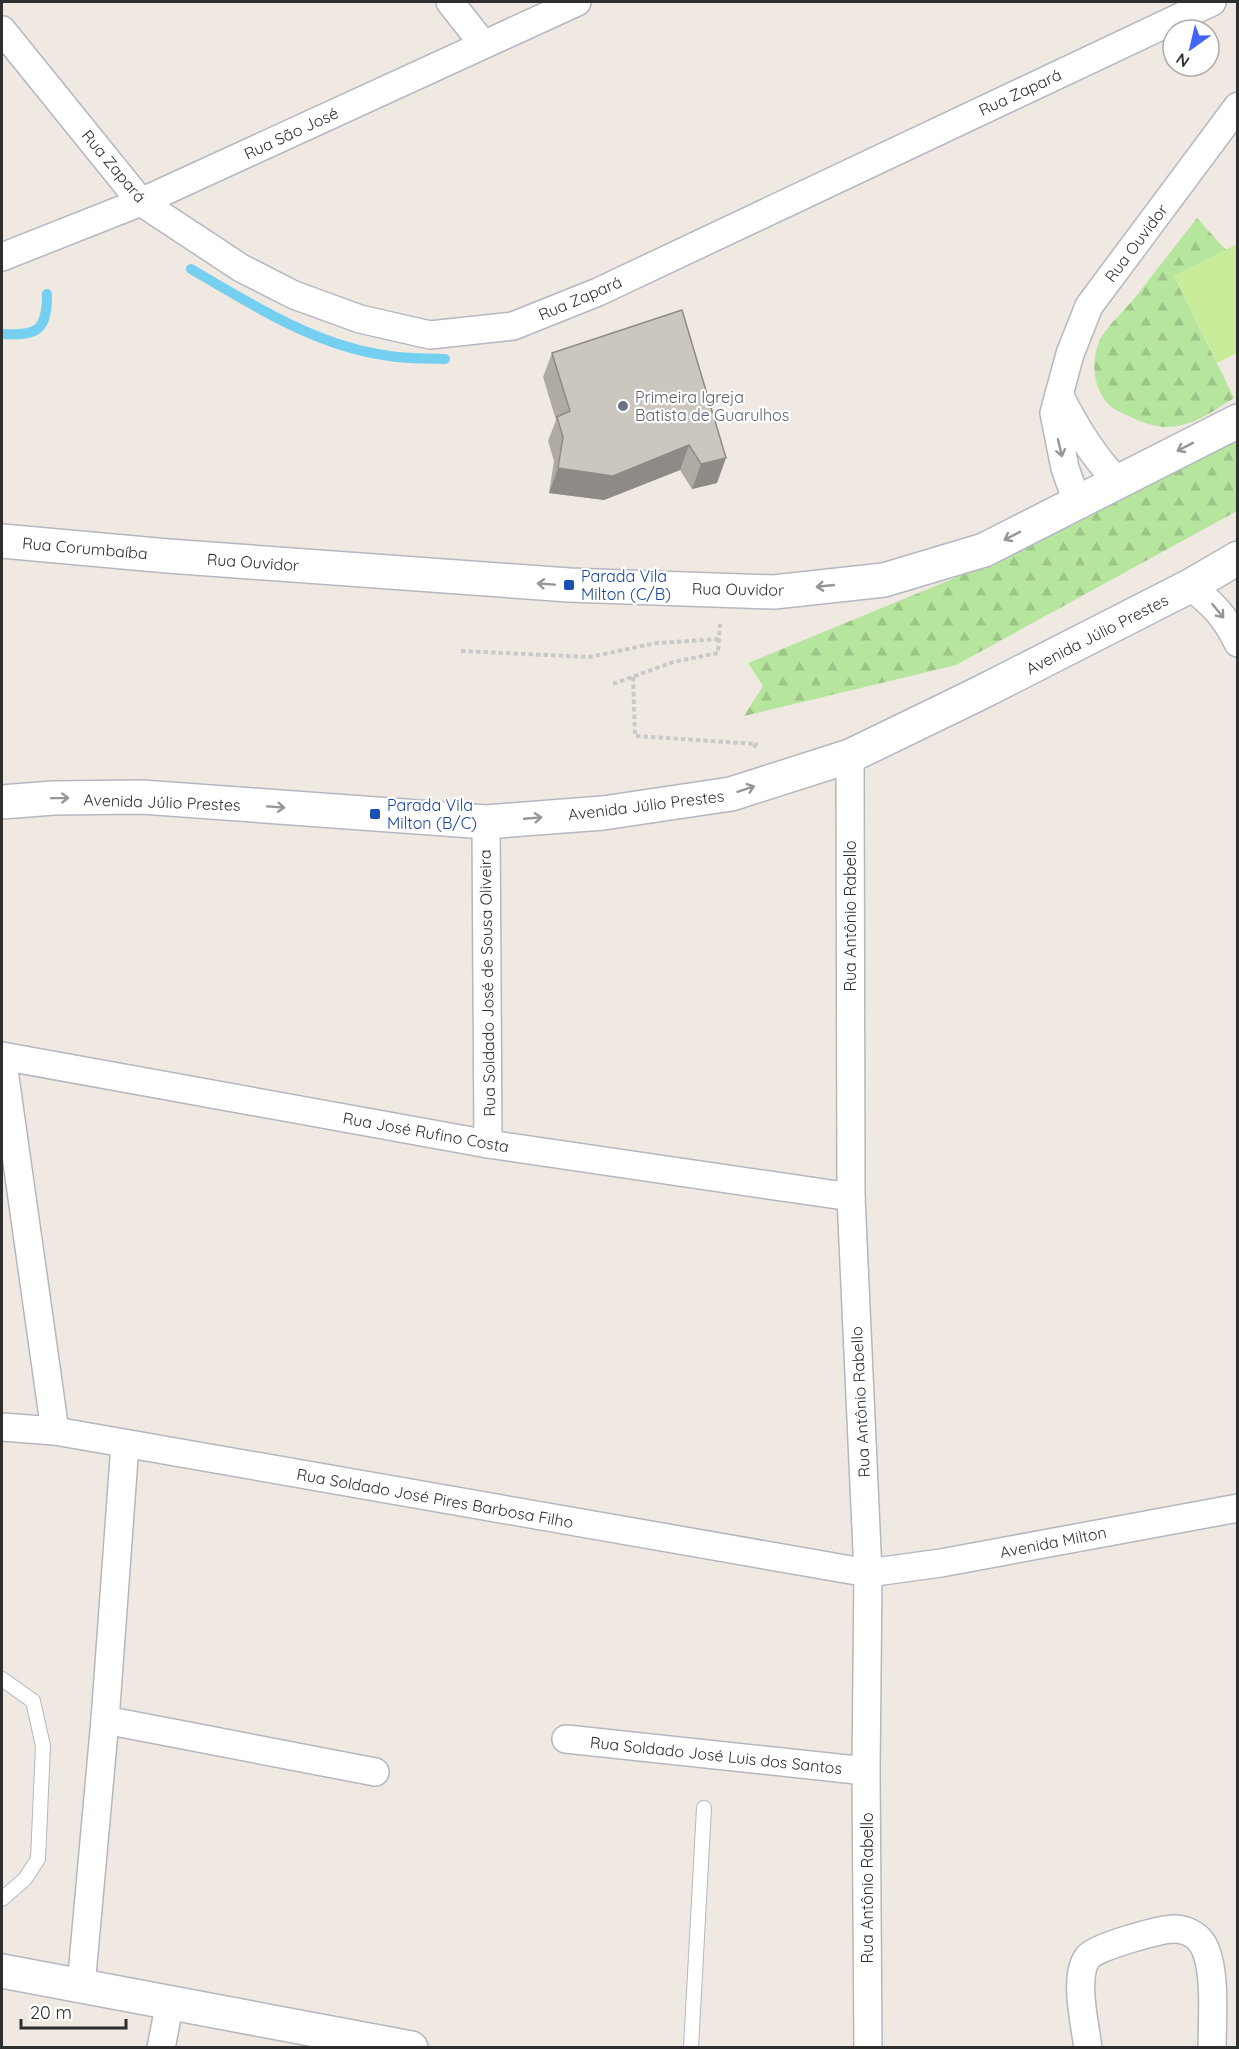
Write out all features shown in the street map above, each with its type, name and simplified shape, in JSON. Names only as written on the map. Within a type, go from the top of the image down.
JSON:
[{"type":"main road","name":"Rua Ouvidor","points":[[168,556],[569,585],[774,592],[884,580],[984,550],[1238,421]]},
{"type":"main road","name":"Rua Corumbaíba","points":[[2,541],[168,556]]},
{"type":"main road","name":"Avenida Júlio Prestes","points":[[2,802],[52,798],[142,797],[486,822],[603,813],[731,794],[850,756],[1190,586],[1238,558]]},
{"type":"main road","points":[[2,1971],[411,2048]]},
{"type":"street","points":[[450,2],[483,44]]},
{"type":"street","name":"Rua São José","points":[[2,257],[141,202],[577,2]]},
{"type":"street","name":"Rua Zapará","points":[[2,30],[141,202],[241,268],[294,296],[360,319],[430,335],[513,326],[598,292],[1212,2]]},
{"type":"street","name":"Rua Ouvidor","points":[[1077,502],[1065,468],[1056,433],[1054,413],[1070,354],[1089,306],[1238,106]]},
{"type":"street","points":[[1058,393],[1098,462],[1118,482]]},
{"type":"street","points":[[1190,586],[1213,603],[1228,623],[1238,642]]},
{"type":"street","name":"Rua Antônio Rabello","points":[[850,756],[851,1197],[868,1573],[866,1771],[868,2048]]},
{"type":"street","name":"Rua Soldado José de Sousa Oliveira","points":[[486,822],[488,1144]]},
{"type":"street","points":[[2,1056],[55,1431]]},
{"type":"street","name":"Rua José Rufino Costa","points":[[2,1056],[488,1144],[851,1197]]},
{"type":"street","name":"Rua Soldado José Pires Barbosa Filho","points":[[2,1427],[55,1431],[868,1573]]},
{"type":"street","points":[[81,1986],[105,1720],[125,1444]]},
{"type":"street","name":"Avenida Milton","points":[[868,1573],[941,1563],[1238,1508]]},
{"type":"street","points":[[105,1720],[375,1772]]},
{"type":"street","name":"Rua Soldado José Luis dos Santos","points":[[566,1739],[866,1771]]},
{"type":"street","points":[[1088,2048],[1081,1991],[1082,1969],[1088,1955],[1104,1946],[1173,1928],[1189,1931],[1202,1942],[1211,1965],[1212,2048]]},
{"type":"street","points":[[161,2048],[170,2002]]},
{"type":"lane","points":[[2,1679],[33,1701],[43,1746],[38,1859],[25,1879],[2,1899]]},
{"type":"lane","points":[[691,2048],[704,1808]]},
{"type":"path","points":[[613,684],[674,662],[718,654],[723,590]]},
{"type":"path","points":[[461,651],[589,657],[657,643],[719,639]]},
{"type":"path","points":[[633,677],[635,736],[756,744],[752,751]]},
{"type":"green space","points":[[1197,218],[1226,250],[1174,276],[1234,398],[1197,420],[1174,427],[1161,427],[1133,418],[1108,403],[1102,395],[1095,376],[1095,355],[1106,330],[1138,294]]},
{"type":"green space","points":[[1237,244],[1237,353],[1217,363],[1174,276]]},
{"type":"green space","points":[[1237,439],[1237,511],[956,665],[744,716],[763,686],[748,663],[1001,559]]},
{"type":"building","name":"Primeira Igreja Batista de Guarulhos","points":[[682,310],[726,458],[701,464],[689,445],[613,476],[558,468],[563,437],[557,417],[570,411],[552,353]]},
{"type":"waterway","points":[[191,269],[286,323],[337,344],[390,356],[445,359]]},
{"type":"waterway","points":[[2,334],[24,334],[38,329],[45,316],[47,294]]},
{"type":"place","name":"Primeira Igreja Batista de Guarulhos","points":[[623,406]]},
{"type":"place","name":"Parada Vila Milton (C/B)","points":[[569,585]]},
{"type":"place","name":"Parada Vila Milton (B/C)","points":[[375,814]]}]
